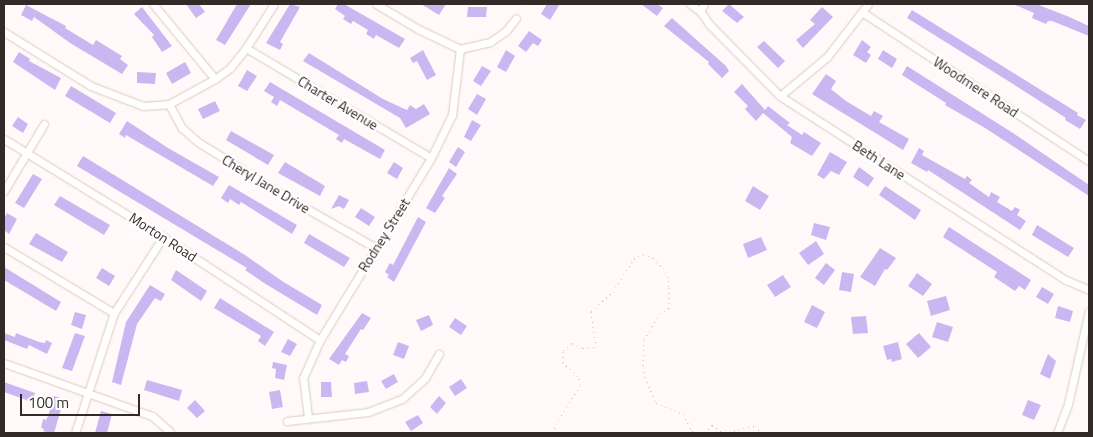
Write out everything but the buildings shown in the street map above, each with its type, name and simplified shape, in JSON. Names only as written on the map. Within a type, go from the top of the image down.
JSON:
[{"type":"street","points":[[153,4],[216,79]]},
{"type":"street","points":[[4,32],[91,86],[144,106],[169,104],[216,79],[230,68],[246,48],[274,4]]},
{"type":"street","points":[[376,4],[418,29],[460,49],[490,42],[506,31],[516,18]]},
{"type":"street","name":"Beth Lane","points":[[690,4],[700,11],[709,24],[780,96],[1066,280],[1089,290]]},
{"type":"street","points":[[700,11],[704,4]]},
{"type":"street","points":[[780,96],[827,57],[868,4]]},
{"type":"street","name":"Woodmere Road","points":[[862,12],[1089,161]]},
{"type":"street","name":"Charter Avenue","points":[[246,48],[432,158]]},
{"type":"street","name":"Rodney Street","points":[[308,417],[303,378],[320,340],[432,158],[452,115],[460,49]]},
{"type":"street","name":"Cheryl Jane Drive","points":[[169,104],[182,128],[198,142],[288,198],[376,248]]},
{"type":"street","points":[[4,191],[44,124]]},
{"type":"street","name":"Morton Road","points":[[4,139],[163,237],[320,340]]},
{"type":"street","points":[[75,433],[114,313],[163,237]]},
{"type":"street","points":[[4,247],[114,313]]},
{"type":"street","points":[[1057,433],[1068,404],[1089,311]]},
{"type":"street","points":[[287,421],[308,417],[368,412],[402,399],[425,378],[439,354]]},
{"type":"street","points":[[4,363],[152,416],[169,431]]},
{"type":"path","points":[[553,433],[556,424],[581,384],[578,376],[563,363],[563,350],[572,344],[583,348],[596,347],[591,311],[613,292],[634,259],[643,254],[652,258],[663,268],[668,276],[669,287],[669,308],[660,313],[644,340],[643,367],[645,377],[656,403],[684,414],[692,431],[701,433]]},
{"type":"path","points":[[705,433],[712,425],[724,433],[755,426],[761,433]]}]
